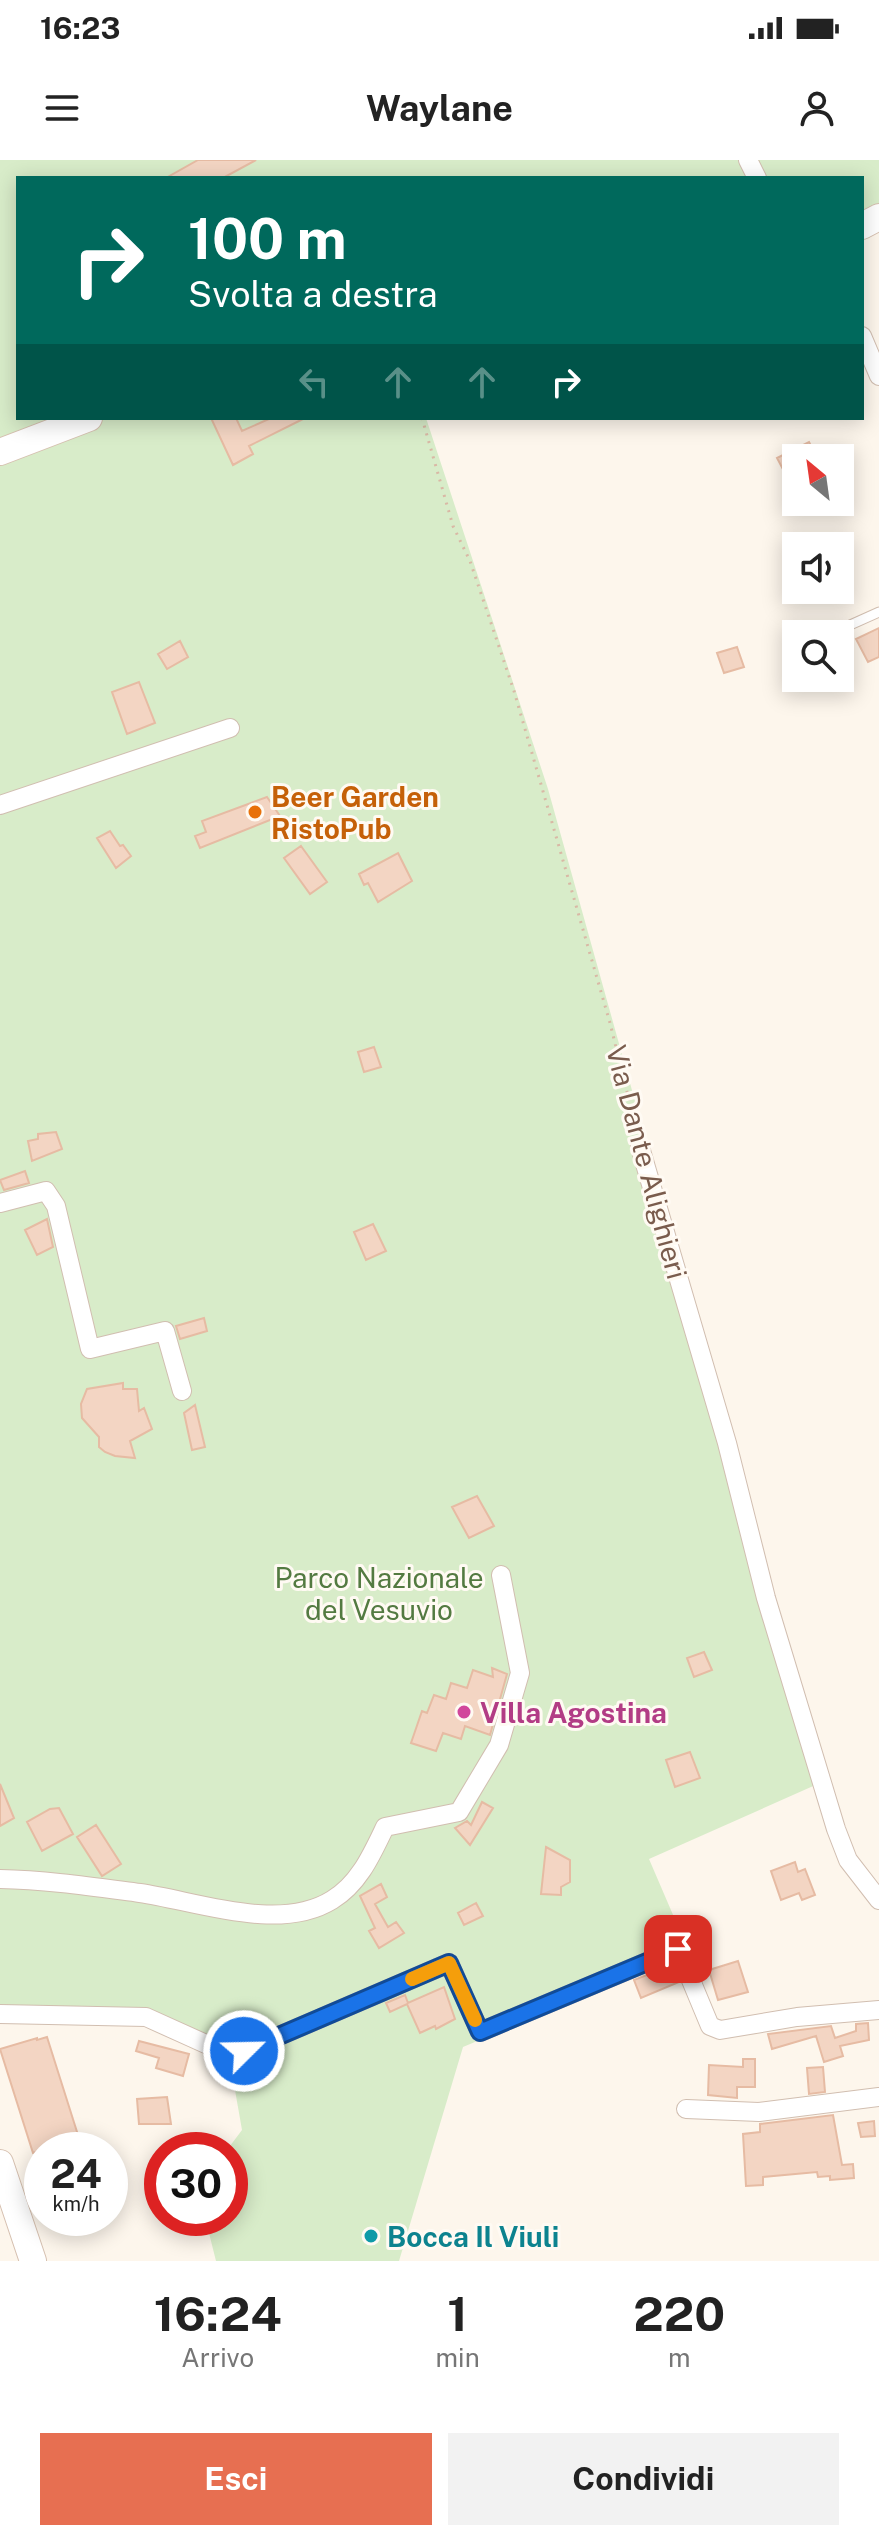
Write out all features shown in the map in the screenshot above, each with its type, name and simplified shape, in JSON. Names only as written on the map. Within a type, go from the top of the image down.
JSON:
[{"type":"street","points":[[864,341],[879,376]]},
{"type":"street","points":[[0,452],[84,420]]},
{"type":"street","points":[[0,805],[230,728]]},
{"type":"street","name":"Via Dante Alighieri","points":[[640,1147],[727,1443],[766,1598],[836,1829],[848,1860],[879,1900]]},
{"type":"street","points":[[0,1203],[46,1191],[56,1206],[90,1349],[165,1331],[182,1391]]},
{"type":"street","points":[[0,1879],[144,1894],[248,1914],[314,1908],[331,1901],[348,1888],[367,1864],[385,1827],[459,1812],[499,1745],[520,1673],[501,1575]]},
{"type":"street","points":[[0,2014],[146,2017],[208,2045],[244,2051],[449,1963],[480,2032],[678,1949],[710,2026],[720,2030],[797,2017],[879,2010]]},
{"type":"street","points":[[686,2109],[759,2112],[879,2097]]},
{"type":"street","points":[[0,2163],[33,2261]]},
{"type":"lane","points":[[854,623],[879,612]]},
{"type":"path","name":"Via Dante Alighieri","points":[[423,420],[453,526],[470,561],[514,691],[610,1023],[640,1147]]},
{"type":"green space","name":"Parco Nazionale del Vesuvio","points":[[0,160],[879,160],[879,222],[864,230],[864,176],[16,176],[16,420],[427,420],[548,789],[761,1553],[829,1779],[649,1859],[689,1952],[463,2047],[399,2261],[216,2261],[210,2236],[248,2236],[248,2132],[240,2132],[232,2073],[217,2059],[137,2023],[0,2022]]},
{"type":"building","points":[[198,160],[256,160],[227,176],[170,176]]},
{"type":"building","points":[[212,420],[237,420],[242,431],[267,420],[301,420],[249,446],[253,454],[233,465]]},
{"type":"building","points":[[879,628],[879,657],[868,662],[856,639]]},
{"type":"building","points":[[180,641],[188,657],[167,669],[158,654]]},
{"type":"building","points":[[737,647],[744,667],[724,673],[717,653]]},
{"type":"building","points":[[139,682],[155,723],[127,734],[112,692]]},
{"type":"building","points":[[267,797],[280,816],[200,848],[195,836],[206,832],[202,821]]},
{"type":"building","points":[[110,831],[131,856],[116,868],[97,838]]},
{"type":"building","points":[[301,846],[327,882],[310,894],[284,858]]},
{"type":"building","points":[[398,853],[412,881],[378,902],[359,874]]},
{"type":"building","points":[[374,1047],[381,1067],[364,1072],[358,1052]]},
{"type":"building","points":[[56,1132],[62,1149],[32,1161],[28,1141],[38,1139],[38,1134]]},
{"type":"building","points":[[25,1171],[29,1183],[4,1190],[0,1180]]},
{"type":"building","points":[[47,1219],[53,1247],[37,1255],[25,1230]]},
{"type":"building","points":[[373,1224],[386,1251],[366,1260],[354,1232]]},
{"type":"building","points":[[204,1318],[207,1331],[180,1339],[176,1326]]},
{"type":"building","points":[[123,1383],[123,1389],[137,1389],[139,1411],[144,1408],[152,1429],[130,1441],[135,1458],[105,1452],[99,1447],[99,1437],[82,1418],[81,1404],[87,1389]]},
{"type":"building","points":[[195,1405],[205,1447],[192,1450],[184,1413]]},
{"type":"building","points":[[477,1496],[494,1526],[469,1538],[452,1507]]},
{"type":"building","points":[[704,1652],[712,1670],[694,1677],[687,1658]]},
{"type":"building","name":"Villa Agostina","points":[[492,1668],[507,1674],[490,1735],[465,1726],[461,1739],[443,1733],[436,1751],[411,1743],[422,1711],[427,1713],[434,1695],[446,1699],[451,1683],[467,1688],[473,1670],[493,1677]]},
{"type":"building","points":[[690,1752],[700,1778],[675,1787],[666,1760]]},
{"type":"building","points":[[0,1784],[14,1818],[0,1826]]},
{"type":"building","points":[[482,1802],[493,1808],[470,1845],[455,1828],[467,1821],[471,1825]]},
{"type":"building","points":[[59,1808],[73,1834],[42,1851],[27,1822],[50,1809]]},
{"type":"building","points":[[96,1825],[121,1864],[102,1876],[77,1837]]},
{"type":"building","points":[[546,1847],[570,1860],[570,1882],[561,1887],[561,1895],[541,1894]]},
{"type":"building","points":[[795,1862],[798,1872],[805,1869],[815,1895],[802,1900],[799,1893],[781,1900],[771,1871]]},
{"type":"building","points":[[381,1884],[387,1897],[375,1904],[388,1927],[396,1922],[404,1933],[379,1948],[369,1931],[375,1928],[360,1896]]},
{"type":"building","points":[[476,1903],[483,1916],[464,1925],[458,1913]]},
{"type":"building","points":[[738,1961],[748,1992],[718,2000],[709,1970]]},
{"type":"building","points":[[672,1965],[679,1982],[641,1998],[634,1980]]},
{"type":"building","points":[[444,1987],[455,2019],[436,2029],[435,2026],[420,2033],[407,2004],[390,2012],[386,2003],[405,1995],[408,2003]]},
{"type":"building","points":[[868,2023],[869,2040],[840,2046],[843,2056],[824,2062],[816,2036],[772,2049],[768,2034],[831,2026],[835,2038],[856,2031],[856,2024]]},
{"type":"building","points":[[47,2037],[77,2132],[26,2132],[0,2049]]},
{"type":"building","points":[[139,2041],[189,2054],[183,2076],[156,2068],[159,2058],[136,2051]]},
{"type":"building","points":[[217,2059],[229,2061],[233,2080],[214,2076]]},
{"type":"building","points":[[743,2059],[755,2059],[755,2087],[737,2087],[737,2098],[708,2095],[709,2065],[743,2067]]},
{"type":"building","points":[[823,2067],[825,2092],[809,2094],[807,2068]]},
{"type":"building","points":[[167,2097],[171,2124],[139,2124],[137,2099]]},
{"type":"building","points":[[833,2115],[842,2165],[853,2164],[854,2178],[830,2180],[830,2176],[818,2177],[817,2172],[763,2177],[763,2185],[746,2186],[743,2134],[760,2132],[760,2124]]},
{"type":"building","points":[[874,2121],[875,2136],[861,2137],[858,2123]]},
{"type":"slow traffic","points":[[412,1979],[449,1963],[475,2020]]},
{"type":"place","name":"Beer Garden RistoPub","points":[[255,812]]},
{"type":"place","name":"Villa Agostina","points":[[464,1712]]},
{"type":"place","name":"Bocca Il Viuli","points":[[371,2236]]},
{"type":"route","points":[[244,2051],[449,1963],[480,2032],[678,1949]]}]
